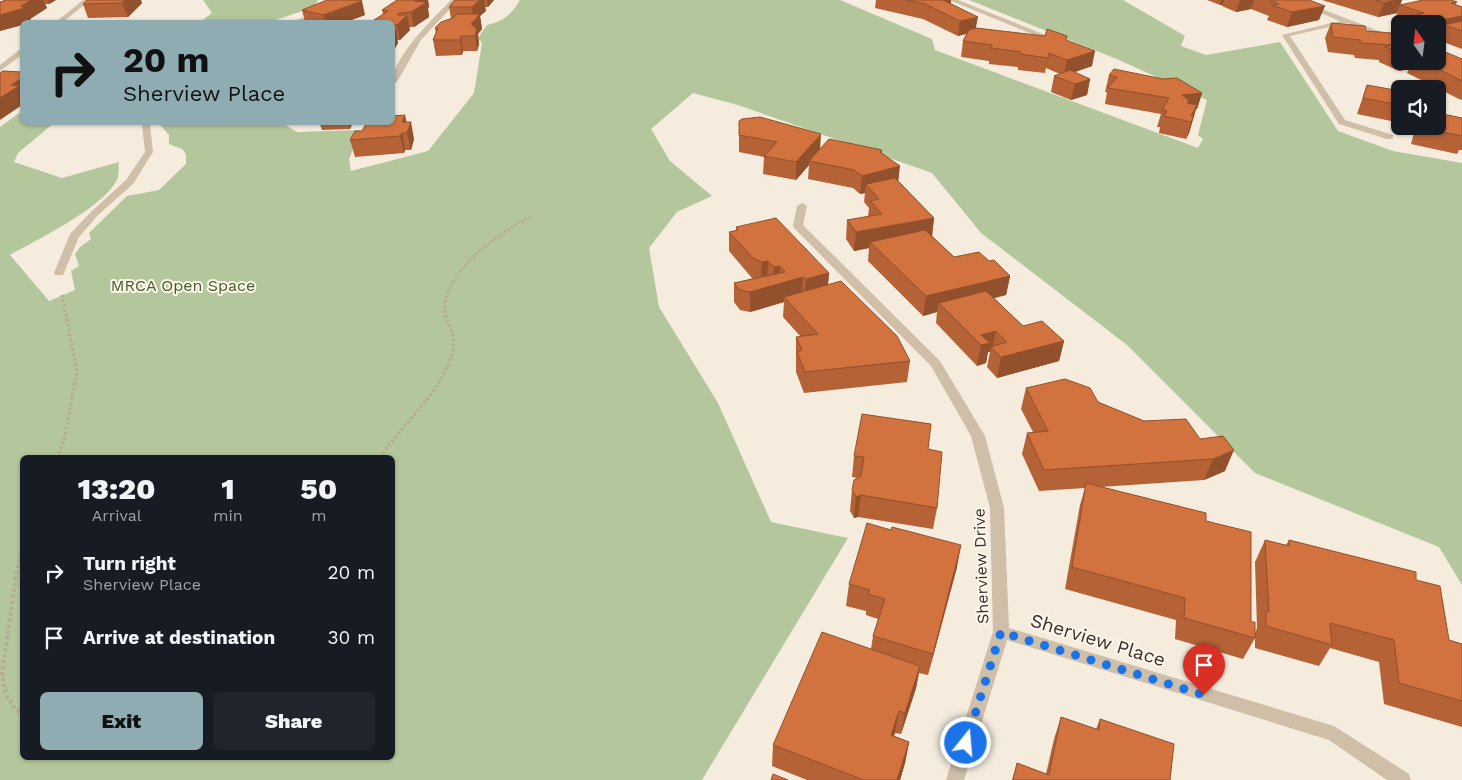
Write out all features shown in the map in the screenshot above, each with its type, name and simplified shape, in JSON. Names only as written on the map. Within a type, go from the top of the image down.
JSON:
[{"type":"street","points":[[61,20],[86,0]]},
{"type":"street","points":[[300,20],[324,12],[335,0]]},
{"type":"street","points":[[395,79],[418,39],[455,0]]},
{"type":"street","points":[[952,0],[1064,44]]},
{"type":"street","points":[[1292,0],[1391,38]]},
{"type":"street","points":[[1348,21],[1286,34],[1342,122],[1390,137]]},
{"type":"street","points":[[0,69],[20,54]]},
{"type":"street","points":[[59,273],[74,236],[95,212],[130,182],[149,152],[146,125]]},
{"type":"street","name":"Sherview Drive","points":[[802,206],[798,226],[936,364],[978,436],[998,508],[1001,632],[955,780]]},
{"type":"street","name":"Sherview Place","points":[[1001,632],[1334,734],[1402,780]]},
{"type":"path","points":[[383,455],[417,414],[450,358],[453,333],[444,316],[444,305],[450,287],[466,266],[497,235],[530,217]]},
{"type":"path","points":[[58,455],[64,440],[77,372],[59,273]]},
{"type":"path","points":[[20,560],[17,568],[2,675],[6,694],[15,709],[20,711]]},
{"type":"green space","points":[[203,0],[318,0],[314,7],[276,20],[203,20],[212,13]]},
{"type":"green space","name":"MRCA Open Space","points":[[520,0],[840,0],[932,39],[935,50],[1198,148],[1203,139],[1198,135],[1207,100],[1119,60],[969,0],[1123,0],[1185,36],[1181,46],[1206,55],[1280,42],[1338,131],[1393,151],[1462,163],[1462,585],[1439,547],[1255,473],[1127,345],[981,233],[932,173],[738,105],[693,93],[651,129],[670,161],[712,196],[677,212],[649,248],[659,307],[718,403],[771,522],[848,538],[702,780],[0,780],[0,127],[20,112],[20,125],[52,125],[18,153],[14,162],[62,178],[119,162],[118,177],[112,188],[101,199],[53,232],[10,255],[49,301],[75,290],[71,271],[79,266],[75,254],[80,247],[91,239],[89,233],[127,196],[159,190],[186,164],[186,154],[182,149],[169,144],[169,135],[160,125],[286,125],[297,132],[361,130],[349,159],[351,171],[428,151],[474,93],[482,43],[478,38],[487,25],[498,22],[510,13]]},
{"type":"building","points":[[6,0],[32,0],[21,6],[25,8],[0,15],[0,2]]},
{"type":"building","points":[[87,0],[125,0],[122,3],[83,4]]},
{"type":"building","points":[[327,0],[362,1],[323,15],[302,10]]},
{"type":"building","points":[[397,0],[427,2],[411,12],[399,13],[397,15],[407,15],[397,25],[395,25],[395,20],[374,20],[388,11],[382,10]]},
{"type":"building","points":[[455,0],[480,0],[472,7],[449,7]]},
{"type":"building","points":[[906,0],[943,0],[978,17],[960,21],[925,4]]},
{"type":"building","points":[[1270,0],[1309,0],[1325,6],[1292,12],[1272,5],[1279,4]]},
{"type":"building","points":[[1375,0],[1397,0],[1384,3]]},
{"type":"building","points":[[1423,0],[1451,0],[1457,2],[1451,3],[1462,7],[1462,16],[1446,19],[1446,15],[1420,15],[1417,14],[1424,13],[1400,5]]},
{"type":"building","points":[[457,14],[480,14],[471,24],[477,29],[475,36],[461,36],[460,40],[433,40],[438,28],[435,28],[441,22],[453,18]]},
{"type":"building","points":[[1462,21],[1462,31],[1446,26]]},
{"type":"building","points":[[1331,23],[1365,26],[1366,31],[1391,33],[1391,45],[1361,43],[1360,40],[1333,37]]},
{"type":"building","points":[[976,28],[1045,36],[1047,29],[1067,36],[1066,40],[1095,51],[1067,60],[1049,53],[1048,58],[991,48],[992,45],[963,41],[969,30]]},
{"type":"building","points":[[1446,52],[1462,59],[1462,81],[1440,70],[1446,70]]},
{"type":"building","points":[[1114,69],[1163,79],[1177,78],[1202,93],[1182,95],[1189,100],[1187,103],[1197,105],[1191,116],[1194,116],[1191,122],[1164,116],[1167,111],[1162,110],[1169,98],[1108,88],[1117,77],[1109,75]]},
{"type":"building","points":[[1070,70],[1090,79],[1075,84],[1054,76]]},
{"type":"building","points":[[3,71],[20,72],[20,79],[11,85],[19,86],[0,98],[0,73]]},
{"type":"building","points":[[1367,85],[1391,89],[1391,103],[1363,98]]},
{"type":"building","points":[[405,115],[402,122],[411,122],[407,133],[402,133],[400,136],[350,140],[355,131],[362,131],[365,125],[395,125],[395,116]]},
{"type":"building","points":[[1446,115],[1462,118],[1462,136],[1446,133]]},
{"type":"building","points":[[760,117],[821,134],[796,162],[764,156],[777,142],[739,135],[739,121]]},
{"type":"building","points":[[829,139],[882,150],[880,152],[900,166],[862,176],[854,170],[809,161]]},
{"type":"building","points":[[895,178],[934,218],[856,232],[847,220],[882,214],[870,201],[879,199],[866,184]]},
{"type":"building","points":[[776,218],[829,273],[806,279],[803,277],[750,292],[740,290],[734,283],[785,272],[780,266],[774,267],[768,261],[762,262],[753,258],[729,232],[738,230],[736,227]]},
{"type":"building","points":[[925,230],[954,257],[979,252],[989,261],[994,260],[1010,276],[926,296],[870,242]]},
{"type":"building","points":[[841,281],[897,336],[910,361],[805,372],[797,352],[802,350],[796,337],[818,334],[784,297]]},
{"type":"building","points":[[986,291],[1023,326],[1042,321],[1064,341],[1001,357],[991,347],[1007,342],[996,331],[981,335],[990,343],[981,345],[939,303]]},
{"type":"building","points":[[1065,379],[1090,388],[1098,402],[1144,421],[1186,419],[1200,439],[1223,436],[1234,450],[1213,459],[1044,470],[1027,433],[1048,431],[1026,388]]},
{"type":"building","points":[[862,414],[931,424],[928,449],[942,452],[937,508],[861,495],[856,497],[852,490],[854,480],[861,476],[864,457],[854,456]]},
{"type":"building","points":[[1086,483],[1206,513],[1206,521],[1251,532],[1251,622],[1255,622],[1255,638],[1184,618],[1185,598],[1072,567]]},
{"type":"building","points":[[867,523],[891,530],[892,527],[961,545],[933,654],[873,636],[885,599],[868,594],[870,590],[849,584]]},
{"type":"building","points":[[1265,540],[1289,546],[1289,540],[1416,572],[1416,580],[1440,586],[1449,640],[1462,644],[1462,701],[1399,683],[1394,640],[1330,623],[1332,645],[1266,626],[1266,611],[1269,612]]},
{"type":"building","points":[[822,632],[920,666],[905,713],[899,711],[891,735],[909,742],[897,780],[864,780],[773,745]]},
{"type":"building","points":[[1061,717],[1099,730],[1100,719],[1174,744],[1170,780],[1013,780],[1017,763],[1049,775]]},
{"type":"building","points":[[773,774],[788,780],[771,780]]},
{"type":"route","points":[[966,743],[1001,632],[1204,695]]}]
